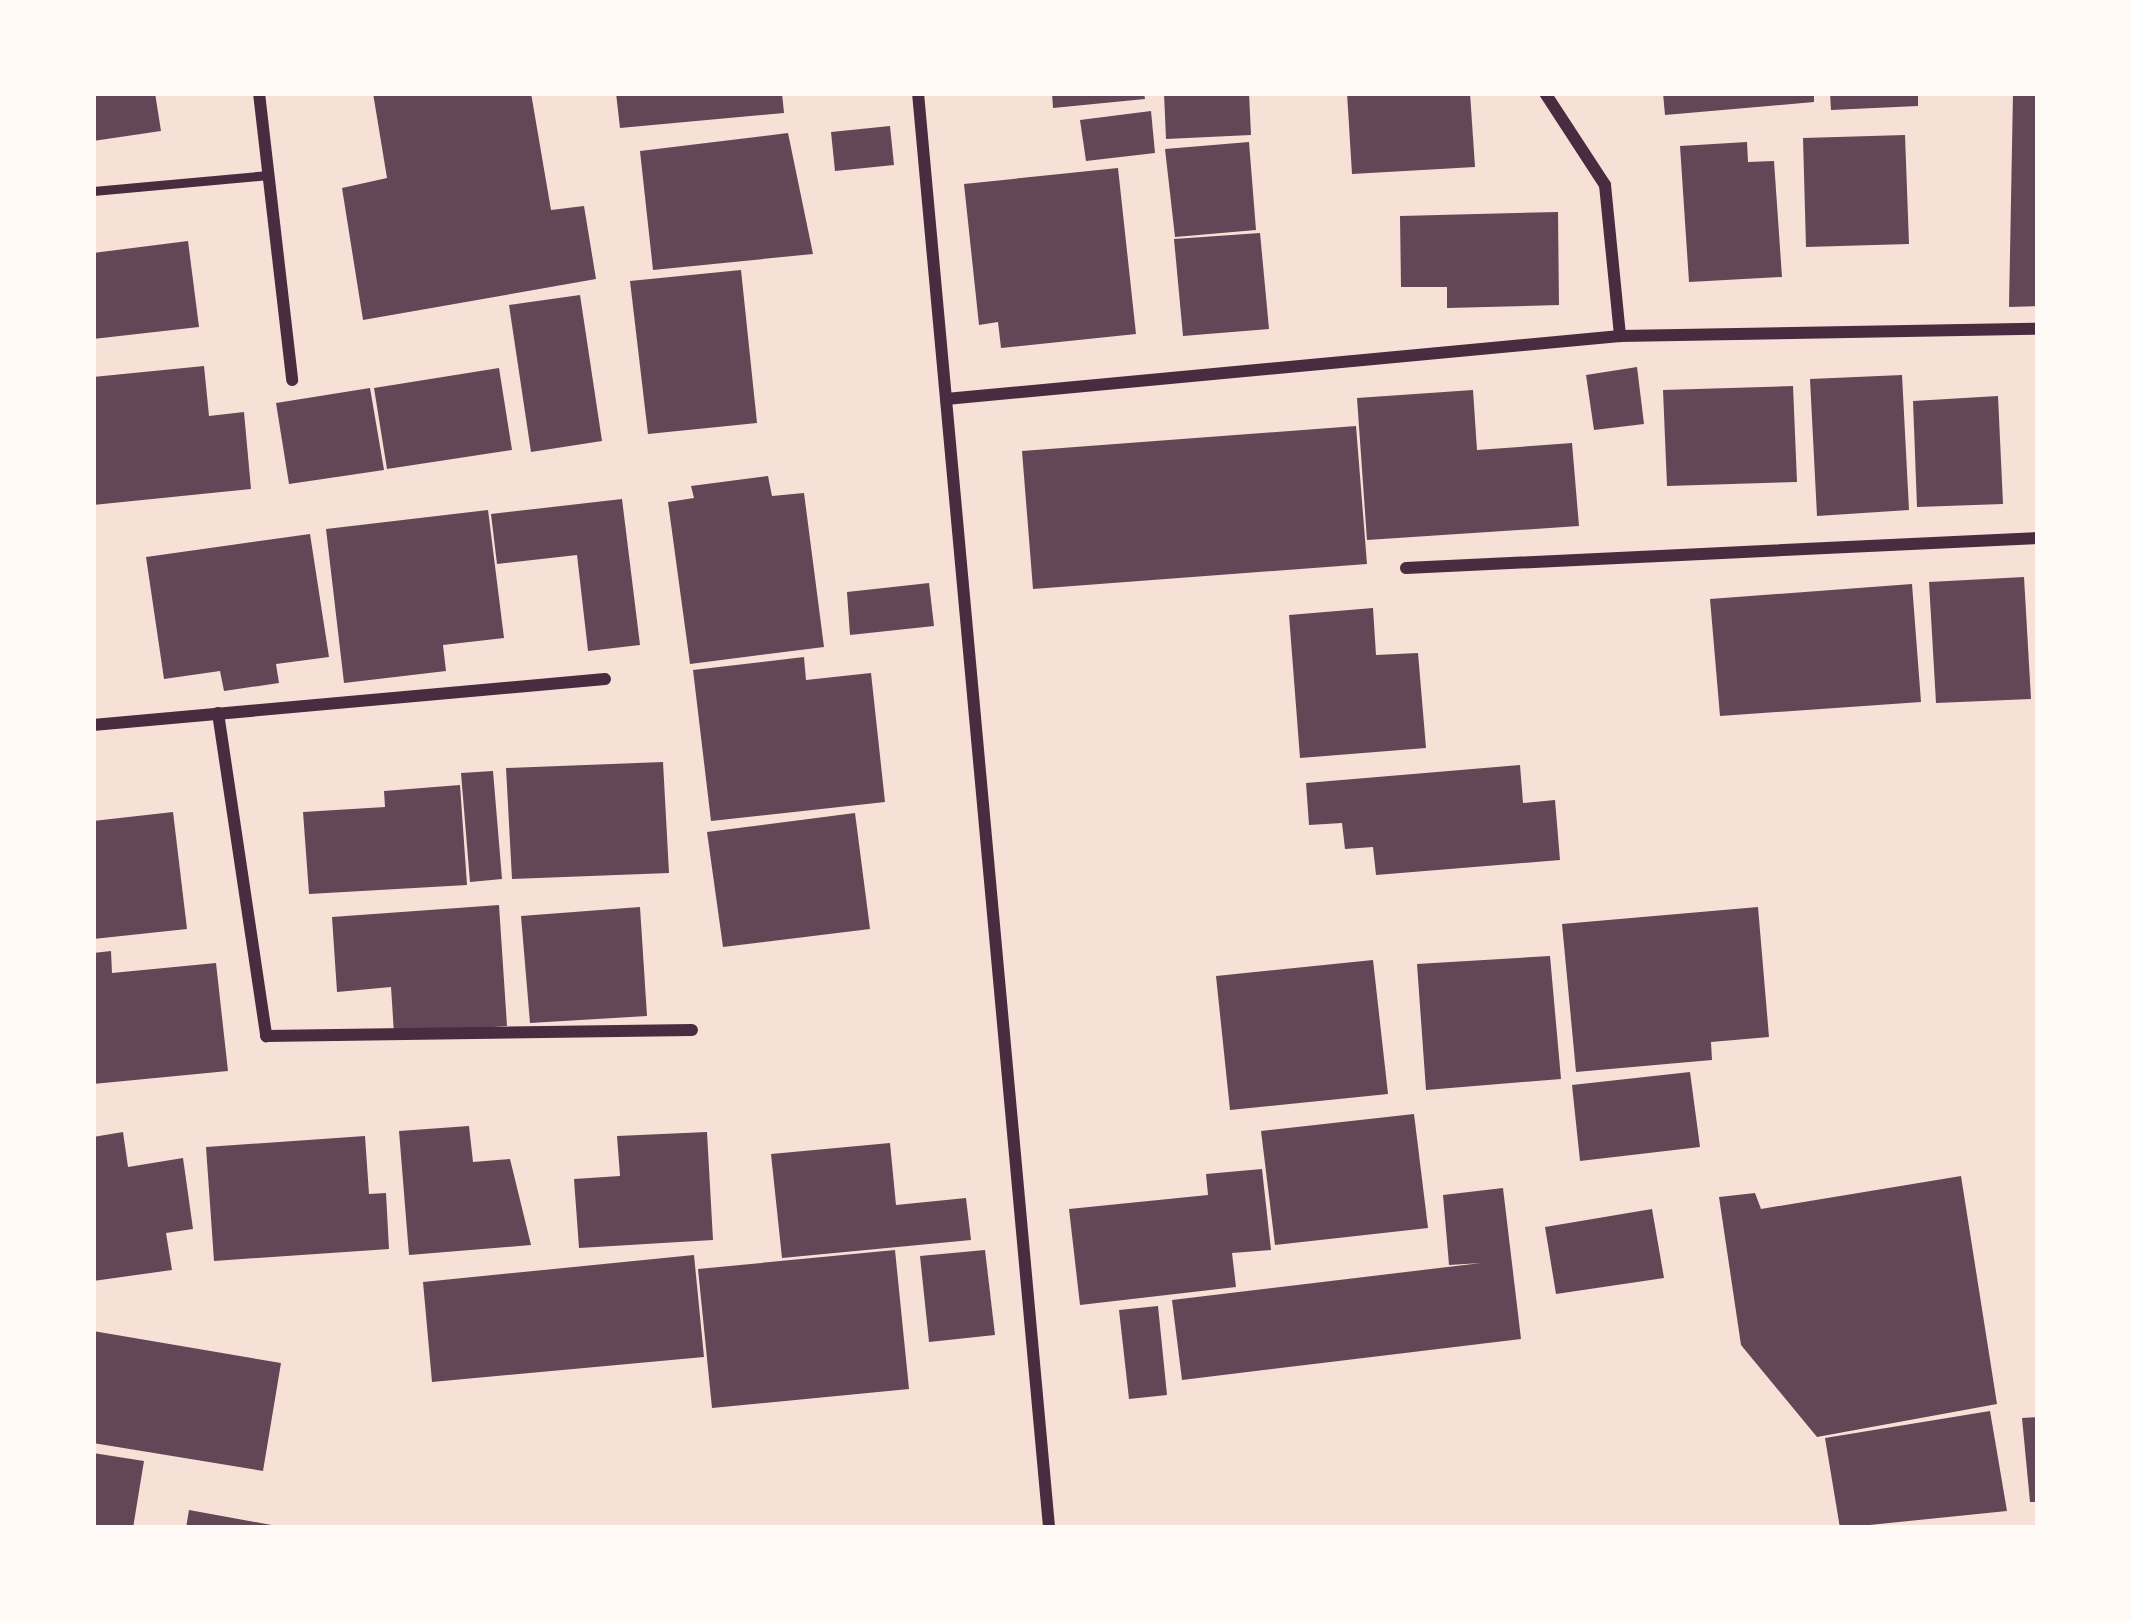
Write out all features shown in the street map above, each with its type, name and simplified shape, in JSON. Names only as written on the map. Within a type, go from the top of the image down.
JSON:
[{"type":"street","points":[[259,93],[292,380]]},
{"type":"street","points":[[918,93],[1049,1528]]},
{"type":"street","points":[[1545,93],[1605,185],[1620,336]]},
{"type":"street","points":[[946,399],[1620,336],[2038,329]]},
{"type":"street","points":[[1406,568],[2038,538]]},
{"type":"street","points":[[93,725],[605,679]]},
{"type":"street","points":[[218,713],[266,1036],[692,1030]]},
{"type":"lane","points":[[93,191],[268,176]]},
{"type":"building","points":[[93,93],[155,93],[161,131],[93,141]]},
{"type":"building","points":[[373,93],[531,93],[551,210],[584,206],[596,279],[363,320],[342,188],[387,178]]},
{"type":"building","points":[[616,93],[782,93],[784,113],[620,128]]},
{"type":"building","points":[[1052,93],[1144,93],[1145,99],[1053,108]]},
{"type":"building","points":[[1164,93],[1249,93],[1251,135],[1166,139]]},
{"type":"building","points":[[1347,93],[1470,93],[1475,167],[1352,174]]},
{"type":"building","points":[[1663,93],[1814,93],[1814,102],[1665,115]]},
{"type":"building","points":[[1830,93],[1918,93],[1918,106],[1831,110]]},
{"type":"building","points":[[2013,93],[2038,93],[2038,306],[2009,307]]},
{"type":"building","points":[[1151,111],[1155,153],[1086,161],[1080,120]]},
{"type":"building","points":[[890,126],[894,165],[835,171],[831,132]]},
{"type":"building","points":[[788,133],[813,254],[653,270],[640,151]]},
{"type":"building","points":[[1905,135],[1909,244],[1806,247],[1803,138]]},
{"type":"building","points":[[1249,142],[1256,230],[1175,237],[1165,149]]},
{"type":"building","points":[[1747,142],[1748,162],[1774,161],[1782,277],[1689,282],[1680,146]]},
{"type":"building","points":[[1118,168],[1136,334],[1001,348],[998,322],[979,325],[964,184]]},
{"type":"building","points":[[1558,212],[1559,305],[1447,308],[1447,287],[1401,287],[1400,216]]},
{"type":"building","points":[[1260,233],[1269,329],[1183,336],[1174,239]]},
{"type":"building","points":[[188,241],[199,327],[93,339],[93,253]]},
{"type":"building","points":[[741,270],[757,423],[648,434],[630,281]]},
{"type":"building","points":[[580,295],[602,441],[531,452],[509,305]]},
{"type":"building","points":[[204,366],[209,416],[244,412],[251,489],[93,505],[93,377]]},
{"type":"building","points":[[1637,367],[1644,424],[1594,430],[1586,375]]},
{"type":"building","points":[[499,368],[512,450],[387,469],[374,388]]},
{"type":"building","points":[[1902,375],[1909,510],[1817,516],[1810,379]]},
{"type":"building","points":[[1793,386],[1797,482],[1667,486],[1663,390]]},
{"type":"building","points":[[370,388],[384,470],[289,484],[276,403]]},
{"type":"building","points":[[1473,390],[1477,450],[1572,443],[1579,526],[1367,540],[1357,398]]},
{"type":"building","points":[[1998,396],[2003,504],[1917,507],[1913,401]]},
{"type":"building","points":[[1356,426],[1367,564],[1033,589],[1022,451]]},
{"type":"building","points":[[768,476],[772,496],[804,493],[824,647],[690,664],[668,502],[694,498],[691,486]]},
{"type":"building","points":[[622,499],[640,645],[588,651],[577,555],[497,564],[491,514]]},
{"type":"building","points":[[488,510],[504,638],[443,645],[446,671],[344,683],[326,529]]},
{"type":"building","points":[[310,534],[329,657],[276,664],[279,683],[224,691],[220,671],[164,679],[146,557]]},
{"type":"building","points":[[2024,577],[2031,699],[1936,703],[1929,582]]},
{"type":"building","points":[[929,583],[934,626],[850,635],[847,592]]},
{"type":"building","points":[[1912,584],[1921,702],[1720,716],[1710,599]]},
{"type":"building","points":[[1373,608],[1376,655],[1418,653],[1426,748],[1300,758],[1289,615]]},
{"type":"building","points":[[804,657],[806,680],[871,673],[885,802],[711,821],[693,670]]},
{"type":"building","points":[[663,762],[669,873],[512,879],[506,768]]},
{"type":"building","points":[[1520,765],[1523,803],[1555,800],[1560,860],[1376,875],[1373,847],[1345,849],[1342,823],[1309,825],[1306,783]]},
{"type":"building","points":[[493,771],[502,879],[470,882],[461,773]]},
{"type":"building","points":[[460,785],[467,885],[309,894],[303,812],[385,807],[384,791]]},
{"type":"building","points":[[173,812],[187,929],[93,939],[93,821]]},
{"type":"building","points":[[855,813],[870,929],[723,947],[707,832]]},
{"type":"building","points":[[499,905],[507,1026],[394,1034],[391,987],[337,992],[332,917]]},
{"type":"building","points":[[640,907],[647,1016],[530,1023],[521,916]]},
{"type":"building","points":[[1758,907],[1769,1037],[1711,1042],[1712,1060],[1576,1072],[1562,924]]},
{"type":"building","points":[[111,951],[112,973],[216,963],[228,1071],[93,1084],[93,953]]},
{"type":"building","points":[[1550,956],[1561,1079],[1426,1090],[1417,964]]},
{"type":"building","points":[[1373,960],[1388,1094],[1230,1110],[1216,976]]},
{"type":"building","points":[[1690,1072],[1700,1147],[1580,1161],[1572,1085]]},
{"type":"building","points":[[1414,1114],[1428,1228],[1275,1245],[1261,1131]]},
{"type":"building","points":[[469,1126],[473,1162],[510,1159],[531,1245],[409,1255],[399,1131]]},
{"type":"building","points":[[123,1132],[128,1167],[183,1158],[193,1229],[166,1233],[172,1270],[93,1281],[93,1137]]},
{"type":"building","points":[[707,1132],[713,1240],[579,1248],[574,1179],[620,1176],[617,1136]]},
{"type":"building","points":[[365,1136],[369,1194],[386,1193],[389,1249],[214,1261],[206,1147]]},
{"type":"building","points":[[890,1143],[896,1205],[966,1198],[971,1240],[782,1258],[771,1154]]},
{"type":"building","points":[[1262,1169],[1271,1250],[1232,1253],[1236,1287],[1080,1305],[1069,1209],[1208,1195],[1206,1174]]},
{"type":"building","points":[[1961,1176],[1997,1404],[1817,1437],[1741,1345],[1719,1197],[1755,1193],[1761,1209]]},
{"type":"building","points":[[1503,1188],[1521,1339],[1182,1380],[1172,1300],[1481,1263],[1449,1265],[1443,1195]]},
{"type":"building","points":[[1652,1209],[1664,1278],[1556,1294],[1545,1227]]},
{"type":"building","points":[[895,1250],[909,1389],[712,1408],[698,1269]]},
{"type":"building","points":[[985,1250],[995,1335],[929,1342],[920,1256]]},
{"type":"building","points":[[694,1255],[704,1357],[432,1382],[423,1282]]},
{"type":"building","points":[[1158,1306],[1167,1395],[1129,1399],[1119,1310]]},
{"type":"building","points":[[93,1331],[281,1363],[263,1471],[93,1443]]},
{"type":"building","points":[[1990,1411],[2007,1511],[1840,1528],[1825,1438]]},
{"type":"building","points":[[2038,1417],[2038,1502],[2030,1502],[2022,1418]]},
{"type":"building","points":[[93,1453],[144,1461],[133,1528],[93,1528]]},
{"type":"building","points":[[189,1510],[277,1526],[277,1528],[186,1528]]}]
